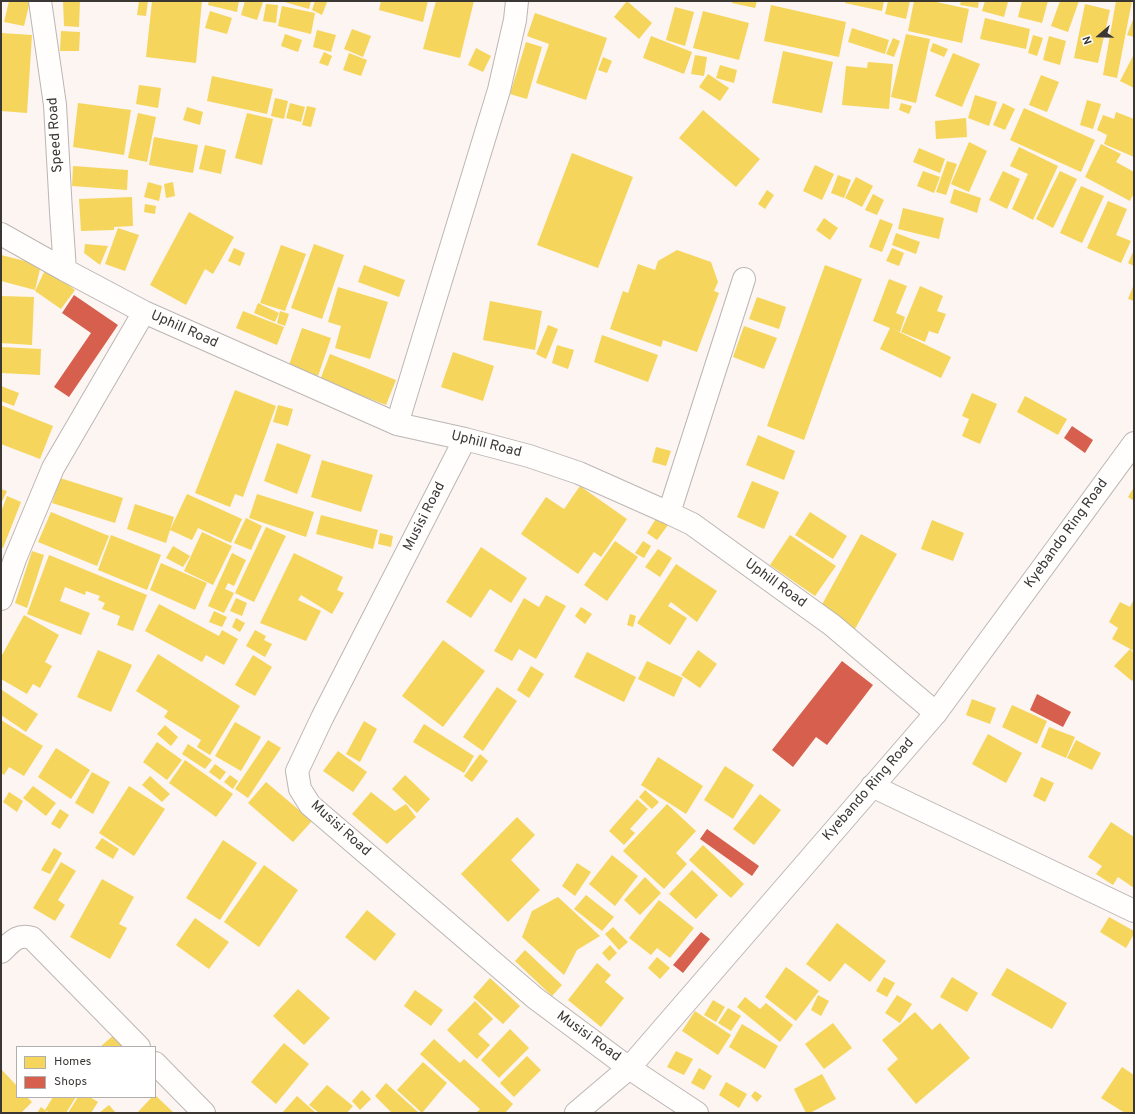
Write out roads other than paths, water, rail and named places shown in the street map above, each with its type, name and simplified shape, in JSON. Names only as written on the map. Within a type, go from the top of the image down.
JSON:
[{"type":"street","name":"Speed Road","points":[[40,1],[55,105],[65,270]]},
{"type":"street","points":[[397,424],[499,90],[515,20],[517,1]]},
{"type":"street","name":"Uphill Road","points":[[1,234],[144,312],[397,424],[466,439],[529,456],[580,473],[692,524],[832,626],[936,714]]},
{"type":"street","points":[[669,513],[744,279]]},
{"type":"street","points":[[1,599],[15,559],[53,468],[144,312]]},
{"type":"street","name":"Musisi Road","points":[[466,439],[322,718],[297,771],[300,789],[310,805],[535,998],[630,1068],[697,1113]]},
{"type":"street","name":"Kyebando Ring Road","points":[[576,1113],[630,1068],[872,786],[936,714],[1134,443]]},
{"type":"street","points":[[872,786],[1134,911]]},
{"type":"street","points":[[1,952],[17,938],[25,936],[32,938],[139,1046]]},
{"type":"street","points":[[156,1064],[204,1113]]}]
